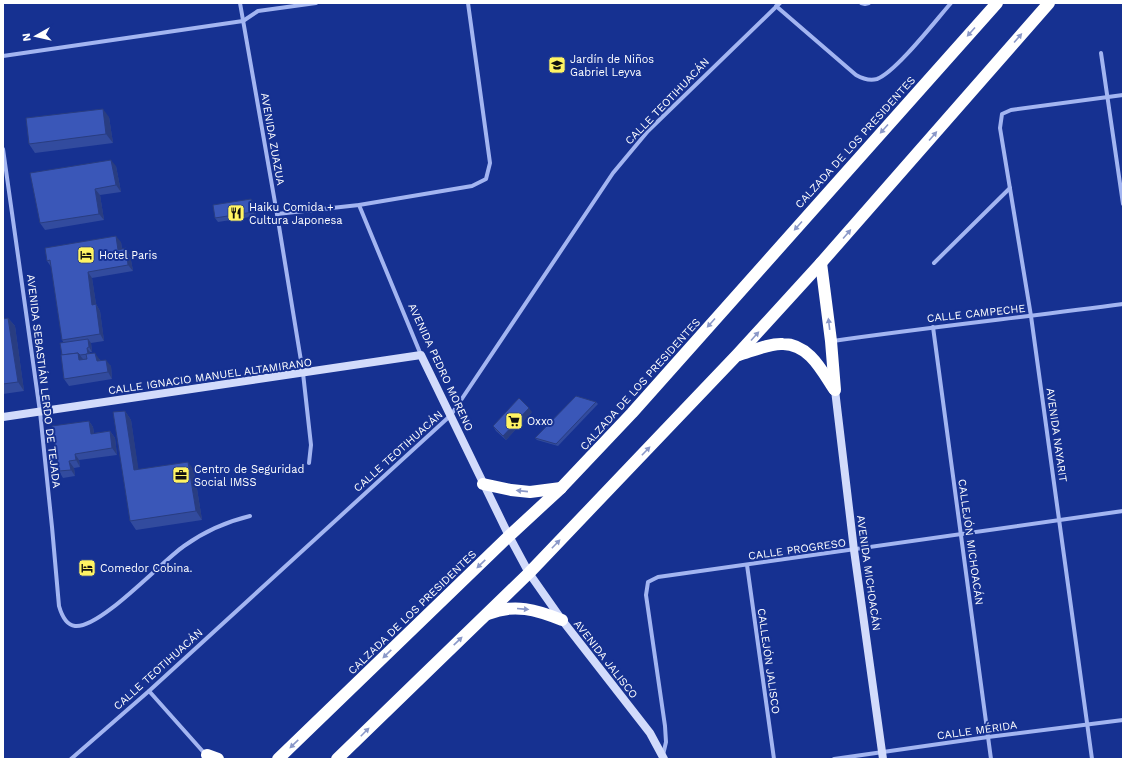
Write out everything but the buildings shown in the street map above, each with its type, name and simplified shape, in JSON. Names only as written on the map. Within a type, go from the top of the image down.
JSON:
[{"type":"highway","name":"CALZADA DE LOS PRESIDENTES","points":[[278,759],[509,536],[561,488],[632,413],[997,3]]},
{"type":"highway","points":[[337,759],[529,573],[737,355],[821,263],[1049,3]]},
{"type":"highway","points":[[821,263],[831,341],[834,390]]},
{"type":"highway","points":[[737,355],[783,344],[797,346],[809,354],[834,390]]},
{"type":"highway","points":[[483,484],[511,490],[530,492],[561,488]]},
{"type":"highway","points":[[485,615],[497,610],[524,608],[536,610],[562,620]]},
{"type":"street","name":"AVENIDA ZUAZUA","points":[[240,3],[303,373],[311,445],[309,463]]},
{"type":"street","points":[[3,56],[243,21],[258,11],[316,3]]},
{"type":"street","points":[[277,214],[359,205],[472,186],[486,179],[490,163],[468,3]]},
{"type":"street","points":[[861,3],[868,4]]},
{"type":"street","points":[[778,5],[856,75],[866,80],[876,79],[885,75],[951,3]]},
{"type":"street","name":"CALLE TEOTIHUACÁN","points":[[71,759],[149,691],[451,415],[613,173],[648,131],[778,5]]},
{"type":"street","points":[[1101,53],[1123,204]]},
{"type":"street","points":[[1108,97],[1123,95]]},
{"type":"street","name":"AVENIDA NAYARIT","points":[[1092,759],[1031,316],[1000,128],[1002,114],[1011,110],[1108,97]]},
{"type":"street","name":"AVENIDA SEBASTIÁN LERDO DE TEJADA","points":[[3,149],[40,412],[52,520],[58,606],[62,615],[69,624],[75,626],[95,619],[116,605],[183,546],[207,531],[228,521],[250,516]]},
{"type":"street","points":[[934,262],[1010,188]]},
{"type":"street","name":"AVENIDA PEDRO MORENO","points":[[359,205],[421,355],[509,536]]},
{"type":"street","name":"CALLE CAMPECHE","points":[[831,341],[1123,304]]},
{"type":"street","name":"CALLEJÓN MICHOACÁN","points":[[933,327],[991,759]]},
{"type":"street","name":"CALLE IGNACIO MANUEL ALTAMIRANO","points":[[3,417],[421,355]]},
{"type":"street","name":"AVENIDA MICHOACÁN","points":[[834,390],[854,550],[883,755]]},
{"type":"street","name":"CALLE PROGRESO","points":[[664,757],[666,742],[665,726],[646,595],[648,582],[658,577],[1123,512]]},
{"type":"street","name":"AVENIDA JALISCO","points":[[509,536],[529,573],[562,620],[650,733],[664,757]]},
{"type":"street","name":"CALLEJÓN JALISCO","points":[[747,565],[774,759]]},
{"type":"street","points":[[149,691],[211,758]]},
{"type":"street","name":"CALLE MÉRIDA","points":[[834,759],[883,755],[988,737],[1123,720]]},
{"type":"place","name":"Jardín de Niños Gabriel Leyva","points":[[557,65]]},
{"type":"place","name":"Haiku Comida + Cultura Japonesa","points":[[236,213]]},
{"type":"place","name":"Hotel Paris","points":[[86,255]]},
{"type":"place","name":"Oxxo","points":[[514,421]]},
{"type":"place","name":"Centro de Seguridad Social IMSS","points":[[181,475]]},
{"type":"place","name":"Comedor Cobina.","points":[[87,568]]}]
